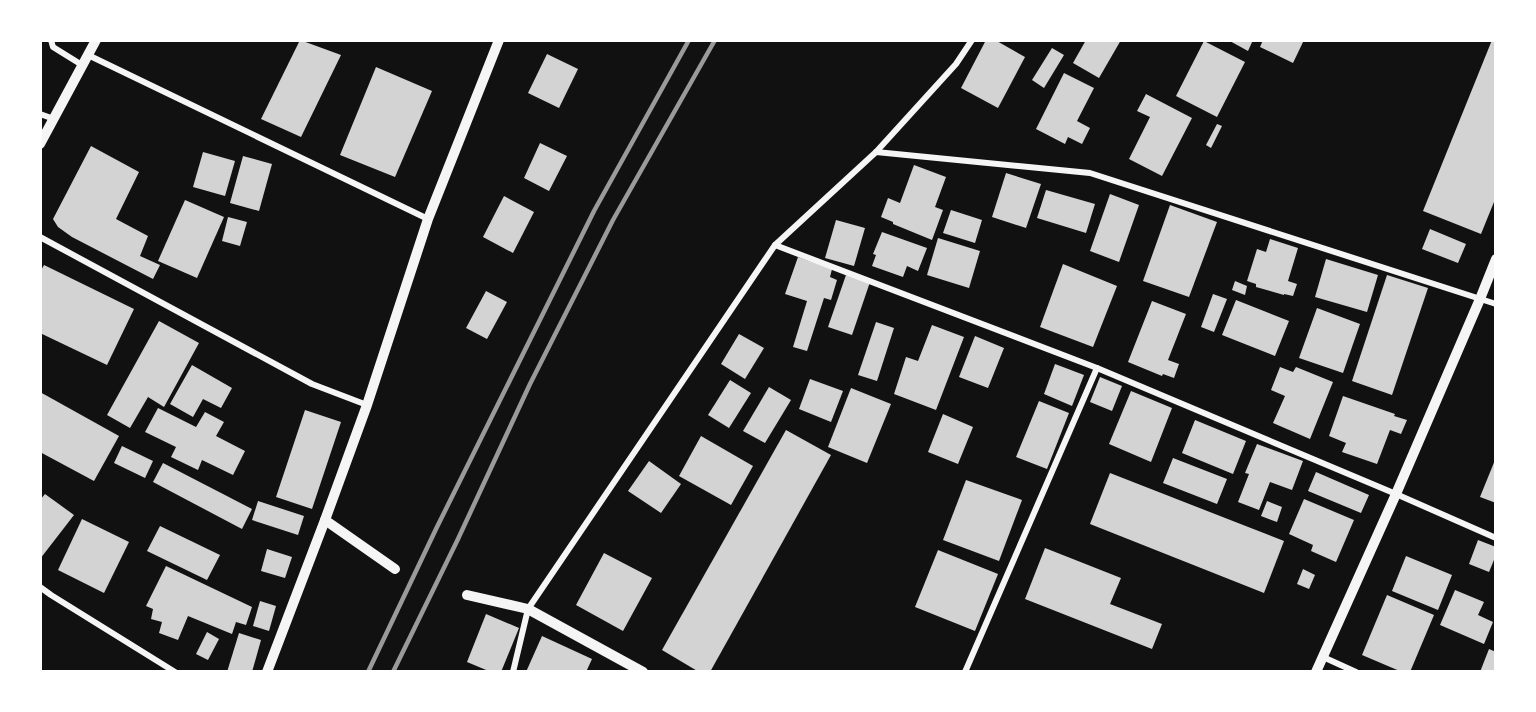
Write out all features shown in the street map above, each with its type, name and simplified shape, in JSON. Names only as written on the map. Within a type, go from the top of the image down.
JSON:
[{"type":"street","points":[[51,40],[53,47],[428,219]]},
{"type":"street","points":[[40,144],[96,40]]},
{"type":"street","points":[[267,672],[367,405],[428,219],[499,40]]},
{"type":"street","points":[[513,672],[528,609],[775,245],[876,152],[956,64],[972,40]]},
{"type":"street","points":[[40,114],[54,119]]},
{"type":"street","points":[[876,152],[1090,172],[1496,304]]},
{"type":"street","points":[[40,237],[312,384],[367,405]]},
{"type":"street","points":[[775,245],[1098,368],[1496,538]]},
{"type":"street","points":[[1316,672],[1396,494],[1496,259]]},
{"type":"street","points":[[965,672],[1098,368]]},
{"type":"street","points":[[325,520],[395,569]]},
{"type":"street","points":[[40,587],[175,672]]},
{"type":"street","points":[[467,595],[528,609],[643,672]]},
{"type":"street","points":[[1322,656],[1356,672]]},
{"type":"building","points":[[300,40],[341,55],[301,137],[261,119]]},
{"type":"building","points":[[986,40],[995,40],[1025,57],[998,108],[961,88]]},
{"type":"building","points":[[1086,40],[1121,40],[1099,78],[1073,63]]},
{"type":"building","points":[[1228,40],[1253,40],[1248,51]]},
{"type":"building","points":[[1263,40],[1304,40],[1293,63],[1260,47]]},
{"type":"building","points":[[1492,40],[1496,40],[1496,197],[1481,234],[1423,211]]},
{"type":"building","points":[[1204,41],[1245,62],[1217,117],[1176,96]]},
{"type":"building","points":[[1052,48],[1064,55],[1044,88],[1032,80]]},
{"type":"building","points":[[547,54],[578,69],[559,108],[528,93]]},
{"type":"building","points":[[376,67],[432,91],[395,177],[340,155]]},
{"type":"building","points":[[1064,73],[1094,88],[1077,121],[1090,128],[1082,144],[1068,137],[1065,144],[1036,129]]},
{"type":"building","points":[[1146,94],[1192,118],[1162,176],[1129,159],[1150,117],[1137,111]]},
{"type":"building","points":[[1217,124],[1222,126],[1211,148],[1206,145]]},
{"type":"building","points":[[540,143],[567,156],[549,191],[524,178]]},
{"type":"building","points":[[91,146],[139,172],[116,219],[148,236],[140,256],[160,265],[153,279],[72,237],[58,227],[53,219]]},
{"type":"building","points":[[203,152],[235,161],[225,196],[193,187]]},
{"type":"building","points":[[243,156],[272,164],[259,211],[230,203]]},
{"type":"building","points":[[914,165],[946,177],[935,207],[943,210],[932,240],[881,217],[888,198],[900,203]]},
{"type":"building","points":[[1006,173],[1041,184],[1026,228],[992,217]]},
{"type":"building","points":[[1046,190],[1095,204],[1086,233],[1037,218]]},
{"type":"building","points":[[1110,194],[1139,205],[1119,262],[1090,251]]},
{"type":"building","points":[[504,196],[534,212],[513,253],[483,237]]},
{"type":"building","points":[[185,200],[224,217],[197,278],[158,261]]},
{"type":"building","points":[[1170,205],[1217,222],[1189,297],[1143,281]]},
{"type":"building","points":[[951,210],[982,220],[975,243],[943,233]]},
{"type":"building","points":[[228,217],[247,222],[240,246],[222,241]]},
{"type":"building","points":[[836,220],[865,228],[854,266],[825,258]]},
{"type":"building","points":[[1430,229],[1466,244],[1458,263],[1422,249]]},
{"type":"building","points":[[882,232],[927,248],[918,271],[907,266],[903,277],[872,266],[876,255],[873,254]]},
{"type":"building","points":[[938,238],[980,251],[969,288],[927,275]]},
{"type":"building","points":[[1270,239],[1298,248],[1288,281],[1297,284],[1293,296],[1256,287],[1256,284],[1247,281],[1257,249],[1266,252]]},
{"type":"building","points":[[798,257],[832,269],[830,277],[837,280],[831,300],[824,298],[807,351],[793,347],[807,301],[785,294]]},
{"type":"building","points":[[1326,259],[1378,275],[1367,312],[1315,297]]},
{"type":"building","points":[[1063,264],[1117,286],[1093,347],[1040,327]]},
{"type":"building","points":[[44,265],[134,309],[107,365],[40,333],[40,272]]},
{"type":"building","points":[[846,275],[870,282],[852,335],[828,327]]},
{"type":"building","points":[[1387,275],[1428,288],[1392,395],[1352,381]]},
{"type":"building","points":[[1235,281],[1247,286],[1245,295],[1232,290]]},
{"type":"building","points":[[486,291],[507,302],[487,339],[466,328]]},
{"type":"building","points":[[1213,294],[1227,299],[1214,332],[1201,327]]},
{"type":"building","points":[[1236,300],[1289,321],[1275,356],[1222,335]]},
{"type":"building","points":[[1152,301],[1186,314],[1168,360],[1179,364],[1174,378],[1163,374],[1162,376],[1128,362]]},
{"type":"building","points":[[1317,308],[1360,324],[1343,373],[1299,358]]},
{"type":"building","points":[[159,321],[199,343],[164,407],[148,397],[130,428],[107,415]]},
{"type":"building","points":[[876,322],[894,328],[877,381],[858,375]]},
{"type":"building","points":[[932,325],[964,337],[936,410],[894,394],[906,357],[918,361]]},
{"type":"building","points":[[739,334],[764,348],[745,379],[721,364]]},
{"type":"building","points":[[975,336],[1004,348],[988,388],[959,377]]},
{"type":"building","points":[[1055,364],[1084,375],[1072,406],[1044,394]]},
{"type":"building","points":[[192,365],[232,388],[221,408],[203,399],[193,417],[170,404]]},
{"type":"building","points":[[1280,367],[1293,372],[1296,367],[1333,382],[1310,439],[1273,423],[1285,396],[1271,390]]},
{"type":"building","points":[[1100,377],[1122,386],[1112,411],[1090,402]]},
{"type":"building","points":[[810,379],[843,391],[831,422],[799,409]]},
{"type":"building","points":[[730,380],[751,393],[729,428],[708,415]]},
{"type":"building","points":[[769,387],[791,400],[765,443],[743,431]]},
{"type":"building","points":[[851,388],[891,404],[867,463],[828,447]]},
{"type":"building","points":[[1131,391],[1172,408],[1151,462],[1109,444]]},
{"type":"building","points":[[40,392],[119,436],[94,481],[40,452]]},
{"type":"building","points":[[1343,396],[1407,420],[1401,434],[1390,430],[1377,464],[1342,452],[1346,443],[1329,436]]},
{"type":"building","points":[[1039,401],[1069,413],[1047,469],[1016,457]]},
{"type":"building","points":[[158,408],[196,427],[205,412],[224,422],[216,436],[245,451],[233,475],[202,460],[198,470],[171,457],[176,447],[145,432]]},
{"type":"building","points":[[305,410],[341,422],[312,509],[276,497]]},
{"type":"building","points":[[943,414],[973,427],[958,464],[928,452]]},
{"type":"building","points":[[1195,420],[1246,441],[1233,474],[1182,453]]},
{"type":"building","points":[[786,430],[831,455],[710,672],[699,672],[662,650]]},
{"type":"building","points":[[701,436],[753,466],[731,505],[679,476]]},
{"type":"building","points":[[1257,444],[1303,461],[1292,490],[1270,482],[1259,510],[1238,502],[1249,474],[1245,473]]},
{"type":"building","points":[[122,446],[153,461],[145,478],[114,463]]},
{"type":"building","points":[[1173,458],[1227,479],[1217,504],[1163,483]]},
{"type":"building","points":[[1496,460],[1496,503],[1480,497]]},
{"type":"building","points":[[649,461],[681,484],[661,513],[628,491]]},
{"type":"building","points":[[163,463],[252,509],[242,529],[153,482]]},
{"type":"building","points":[[1316,472],[1369,495],[1361,513],[1308,491]]},
{"type":"building","points":[[1110,473],[1284,541],[1264,593],[1090,524]]},
{"type":"building","points":[[966,480],[1022,500],[999,561],[943,540]]},
{"type":"building","points":[[45,494],[74,515],[40,559],[40,500]]},
{"type":"building","points":[[1304,499],[1354,520],[1336,562],[1311,551],[1313,545],[1289,534]]},
{"type":"building","points":[[258,501],[304,516],[298,535],[252,520]]},
{"type":"building","points":[[1267,501],[1282,507],[1277,522],[1261,516]]},
{"type":"building","points":[[82,519],[129,542],[104,593],[58,570]]},
{"type":"building","points":[[160,526],[220,555],[207,580],[147,551]]},
{"type":"building","points":[[1478,540],[1496,547],[1496,555],[1489,572],[1469,564]]},
{"type":"building","points":[[1045,548],[1121,578],[1110,604],[1162,624],[1152,649],[1025,599]]},
{"type":"building","points":[[267,549],[292,557],[285,578],[261,571]]},
{"type":"building","points":[[938,550],[998,574],[975,631],[915,607]]},
{"type":"building","points":[[604,553],[652,578],[623,631],[576,605]]},
{"type":"building","points":[[1406,556],[1452,575],[1438,610],[1392,591]]},
{"type":"building","points":[[166,566],[252,607],[246,625],[236,622],[232,634],[188,616],[178,640],[159,633],[162,622],[151,619],[153,609],[146,606]]},
{"type":"building","points":[[1303,569],[1315,575],[1309,589],[1297,584]]},
{"type":"building","points":[[1455,590],[1484,602],[1478,615],[1493,622],[1484,644],[1440,625]]},
{"type":"building","points":[[1387,595],[1434,615],[1410,672],[1402,672],[1362,655]]},
{"type":"building","points":[[260,601],[276,606],[269,631],[253,626]]},
{"type":"building","points":[[486,614],[519,628],[501,672],[491,672],[467,662]]},
{"type":"building","points":[[207,632],[219,639],[208,660],[196,654]]},
{"type":"building","points":[[239,633],[261,640],[252,672],[227,672]]},
{"type":"building","points":[[542,636],[592,659],[586,672],[526,672]]},
{"type":"building","points":[[1489,649],[1496,652],[1496,672],[1480,672]]},
{"type":"railway","points":[[368,672],[436,529],[594,211],[689,40]]},
{"type":"railway","points":[[393,672],[530,384],[613,220],[715,40]]}]
